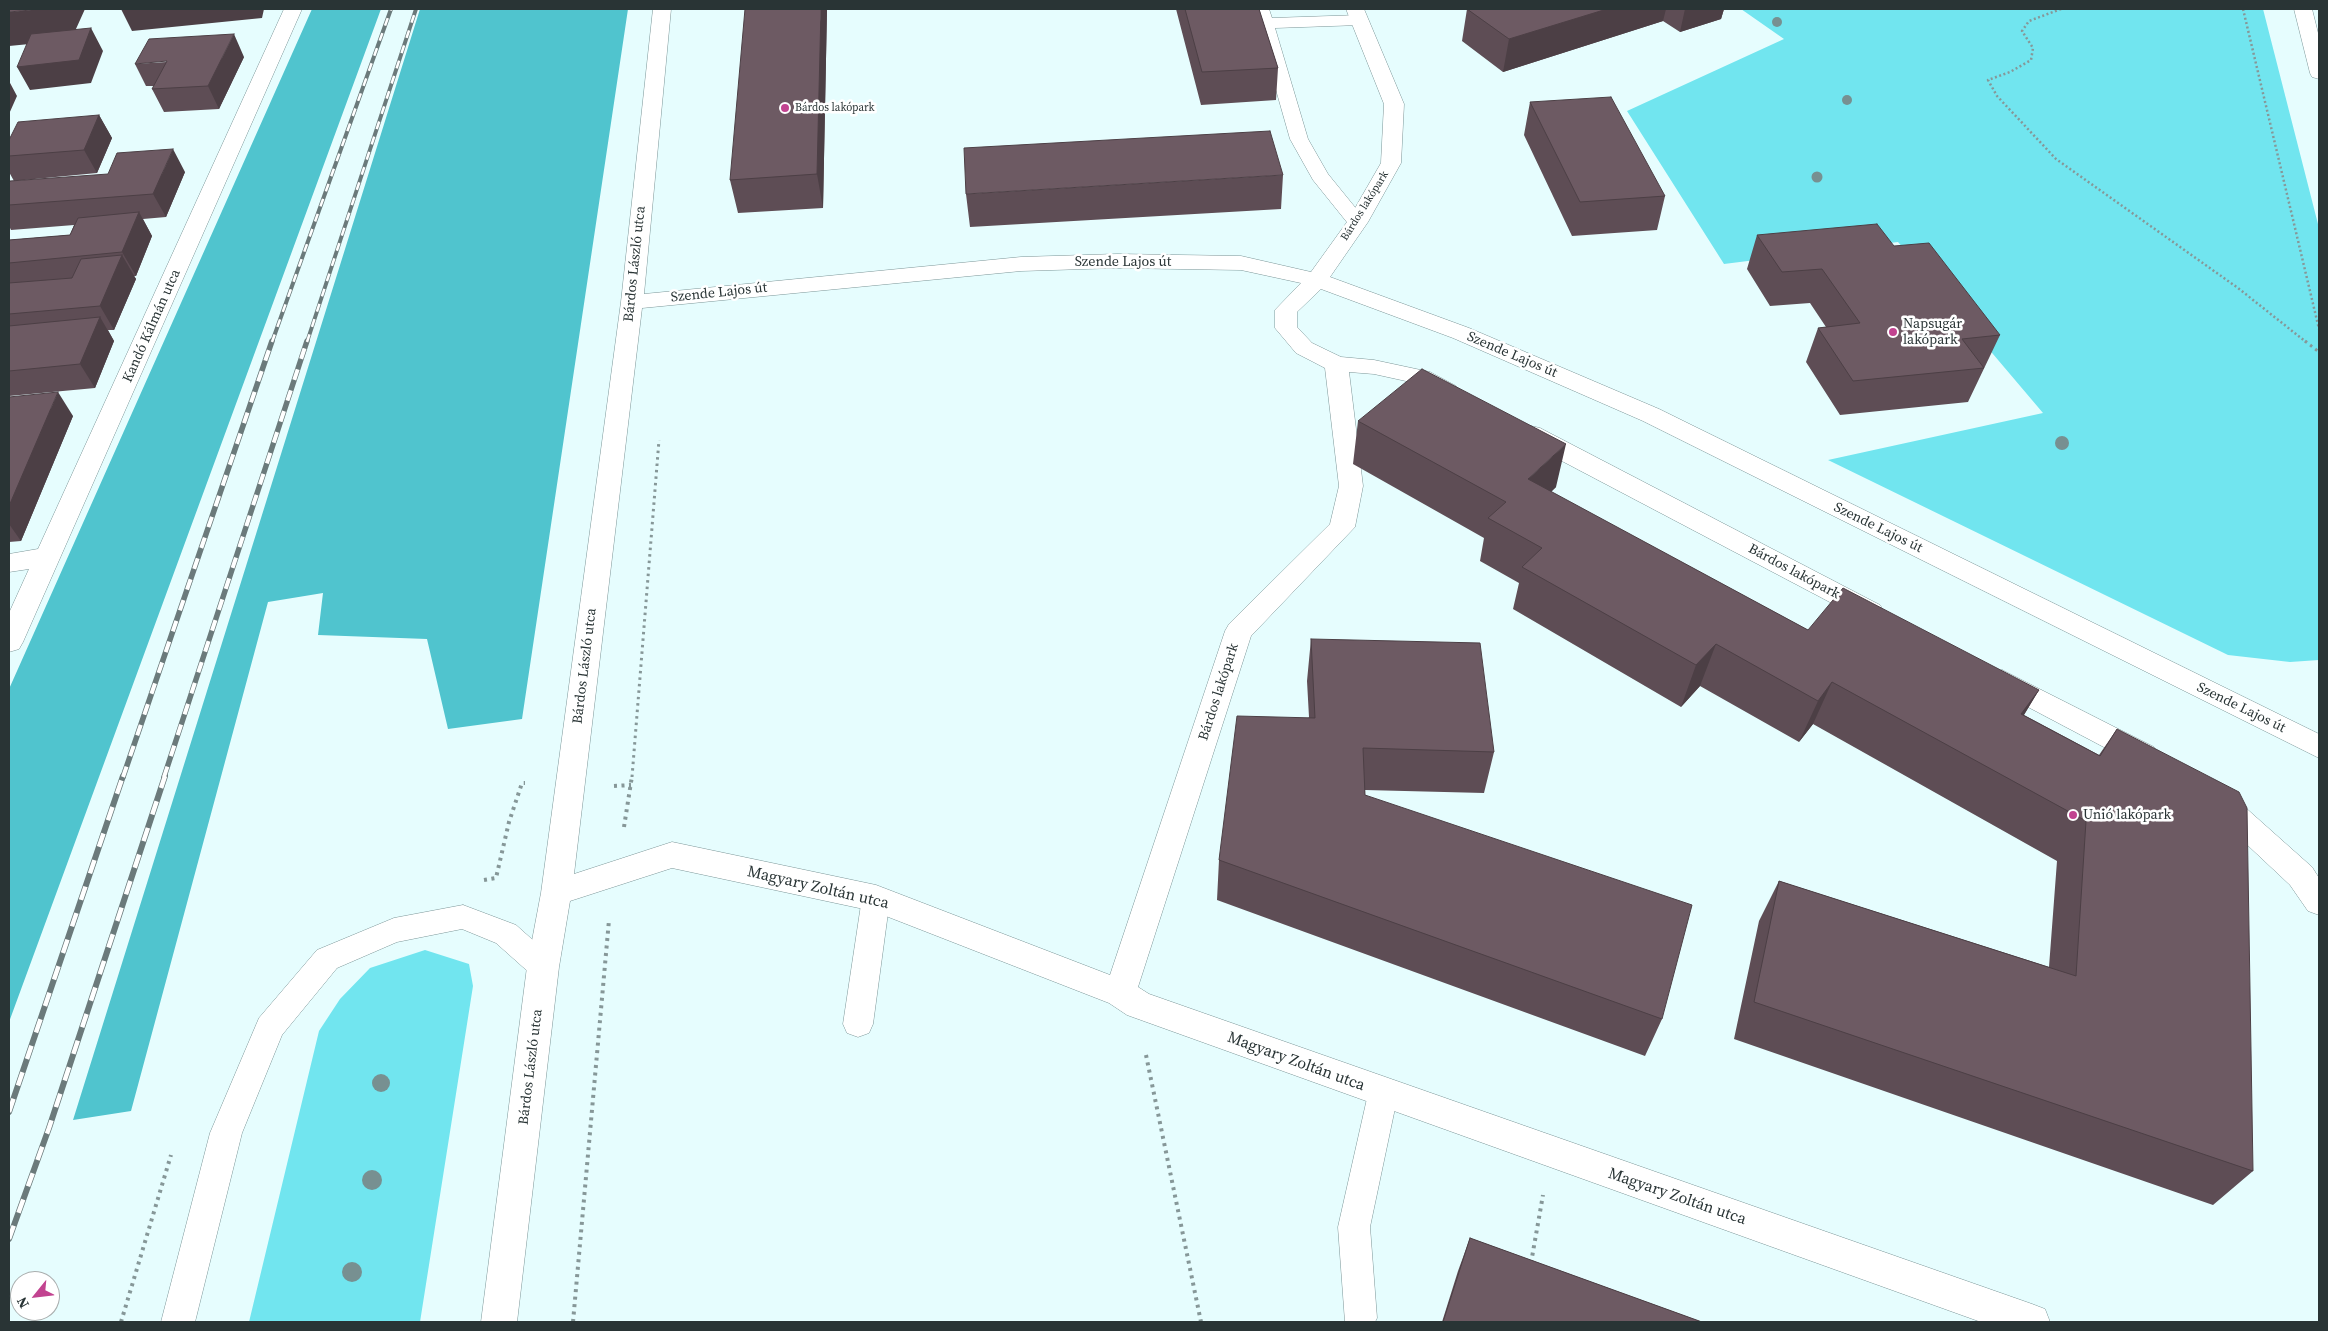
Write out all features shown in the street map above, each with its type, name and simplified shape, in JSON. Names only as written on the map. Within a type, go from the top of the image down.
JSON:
[{"type":"street","name":"Kandó Kálmán utca","points":[[9,642],[293,9]]},
{"type":"street","name":"Bárdos László utca","points":[[499,1322],[543,967],[556,893],[632,302],[662,9]]},
{"type":"street","points":[[2303,9],[2319,73]]},
{"type":"street","name":"Bárdos lakópark","points":[[1357,14],[1394,104],[1391,164],[1357,222],[1316,280],[1286,310],[1286,328],[1304,348],[1336,364],[1374,367],[1422,377],[1466,400]]},
{"type":"street","name":"Szende Lajos út","points":[[632,302],[1021,264],[1117,261],[1241,263],[1316,280],[1395,307],[1453,330],[1651,415],[2319,747]]},
{"type":"street","name":"Bárdos lakópark","points":[[1120,993],[1239,631],[1342,527],[1352,486],[1336,364]]},
{"type":"street","name":"Bárdos lakópark","points":[[1511,424],[1891,622]]},
{"type":"street","points":[[9,563],[48,558]]},
{"type":"street","points":[[1979,669],[2165,766]]},
{"type":"street","points":[[2197,787],[2221,802],[2301,876],[2319,902]]},
{"type":"street","name":"Magyary Zoltán utca","points":[[556,893],[672,855],[876,898],[1120,993],[1138,1005],[1383,1094],[2032,1322]]},
{"type":"lane","points":[[1357,14],[1263,16],[1300,138],[1320,176],[1357,222]]},
{"type":"lane","points":[[858,1024],[876,898]]},
{"type":"lane","points":[[178,1322],[226,1133],[270,1027],[327,959],[394,930],[463,917],[506,934],[543,967]]},
{"type":"lane","points":[[1360,1318],[1354,1227],[1383,1094]]},
{"type":"path","points":[[2061,9],[2030,21],[2022,31],[2033,48],[2031,60],[2010,72],[1988,80],[1997,96],[2056,159],[2238,288],[2319,352]]},
{"type":"path","points":[[2243,9],[2319,328]]},
{"type":"path","points":[[573,1322],[610,914],[630,785],[659,440]]},
{"type":"path","points":[[1145,1046],[1202,1322]]},
{"type":"shaded area","points":[[312,9],[381,9],[9,1022],[9,689]]},
{"type":"shaded area","points":[[420,9],[628,9],[522,719],[448,729],[427,639],[318,635],[323,593],[268,602],[131,1111],[73,1120]]},
{"type":"shaded area","points":[[1741,9],[2263,9],[2319,228],[2319,660],[2290,662],[2228,655],[1828,460],[2043,413],[1898,242],[1724,264],[1627,111],[1784,39]]},
{"type":"shaded area","points":[[425,950],[469,964],[473,986],[420,1322],[249,1322],[319,1031],[340,999],[370,968]]},
{"type":"building","points":[[9,9],[42,9],[9,12]]},
{"type":"building","name":"Bárdos lakópark","points":[[745,9],[821,9],[817,174],[730,180]]},
{"type":"building","points":[[1185,9],[1259,9],[1278,68],[1202,72]]},
{"type":"building","points":[[1467,9],[1607,9],[1509,39]]},
{"type":"building","points":[[91,28],[79,60],[17,67],[31,34]]},
{"type":"building","points":[[234,34],[208,86],[152,89],[167,61],[135,64],[149,39]]},
{"type":"building","points":[[1611,97],[1665,196],[1580,202],[1530,102]]},
{"type":"building","points":[[99,115],[84,150],[9,156],[9,140],[18,122]]},
{"type":"building","points":[[1270,131],[1283,175],[966,194],[964,148]]},
{"type":"building","points":[[173,149],[153,194],[9,205],[10,181],[108,174],[117,153]]},
{"type":"building","points":[[139,212],[122,252],[9,263],[9,240],[70,235],[78,218]]},
{"type":"building","points":[[1877,224],[1894,246],[1929,243],[2000,335],[1962,339],[1984,368],[1853,381],[1818,328],[1860,323],[1822,269],[1782,272],[1757,235]]},
{"type":"building","points":[[122,255],[100,306],[9,314],[9,283],[72,278],[81,259]]},
{"type":"building","points":[[100,317],[80,364],[9,371],[9,326]]},
{"type":"building","points":[[1422,369],[1566,444],[1528,479],[1808,630],[1843,588],[2039,690],[2021,714],[2100,756],[2117,729],[2239,792],[2247,808],[2253,1171],[1754,1002],[1779,881],[2076,976],[2086,821],[1832,682],[1818,701],[1716,644],[1696,665],[1522,567],[1542,548],[1488,518],[1506,502],[1358,421]]},
{"type":"building","points":[[58,392],[9,506],[9,397]]},
{"type":"building","points":[[1311,639],[1480,643],[1494,752],[1363,748],[1365,795],[1692,905],[1662,1019],[1219,860],[1237,716],[1315,718]]},
{"type":"building","points":[[1470,1238],[1702,1322],[1443,1322]]},
{"type":"railway","points":[[272,342],[391,9]]},
{"type":"railway","points":[[307,342],[416,9]]},
{"type":"railway","points":[[123,777],[272,341]]},
{"type":"railway","points":[[164,777],[307,341]]},
{"type":"railway","points":[[9,1112],[123,776]]},
{"type":"railway","points":[[9,1239],[49,1128],[165,776]]},
{"type":"place","name":"Bárdos lakópark","points":[[785,108]]},
{"type":"place","name":"Napsugár lakópark","points":[[1893,332]]},
{"type":"place","name":"Unió lakópark","points":[[2073,815]]}]
